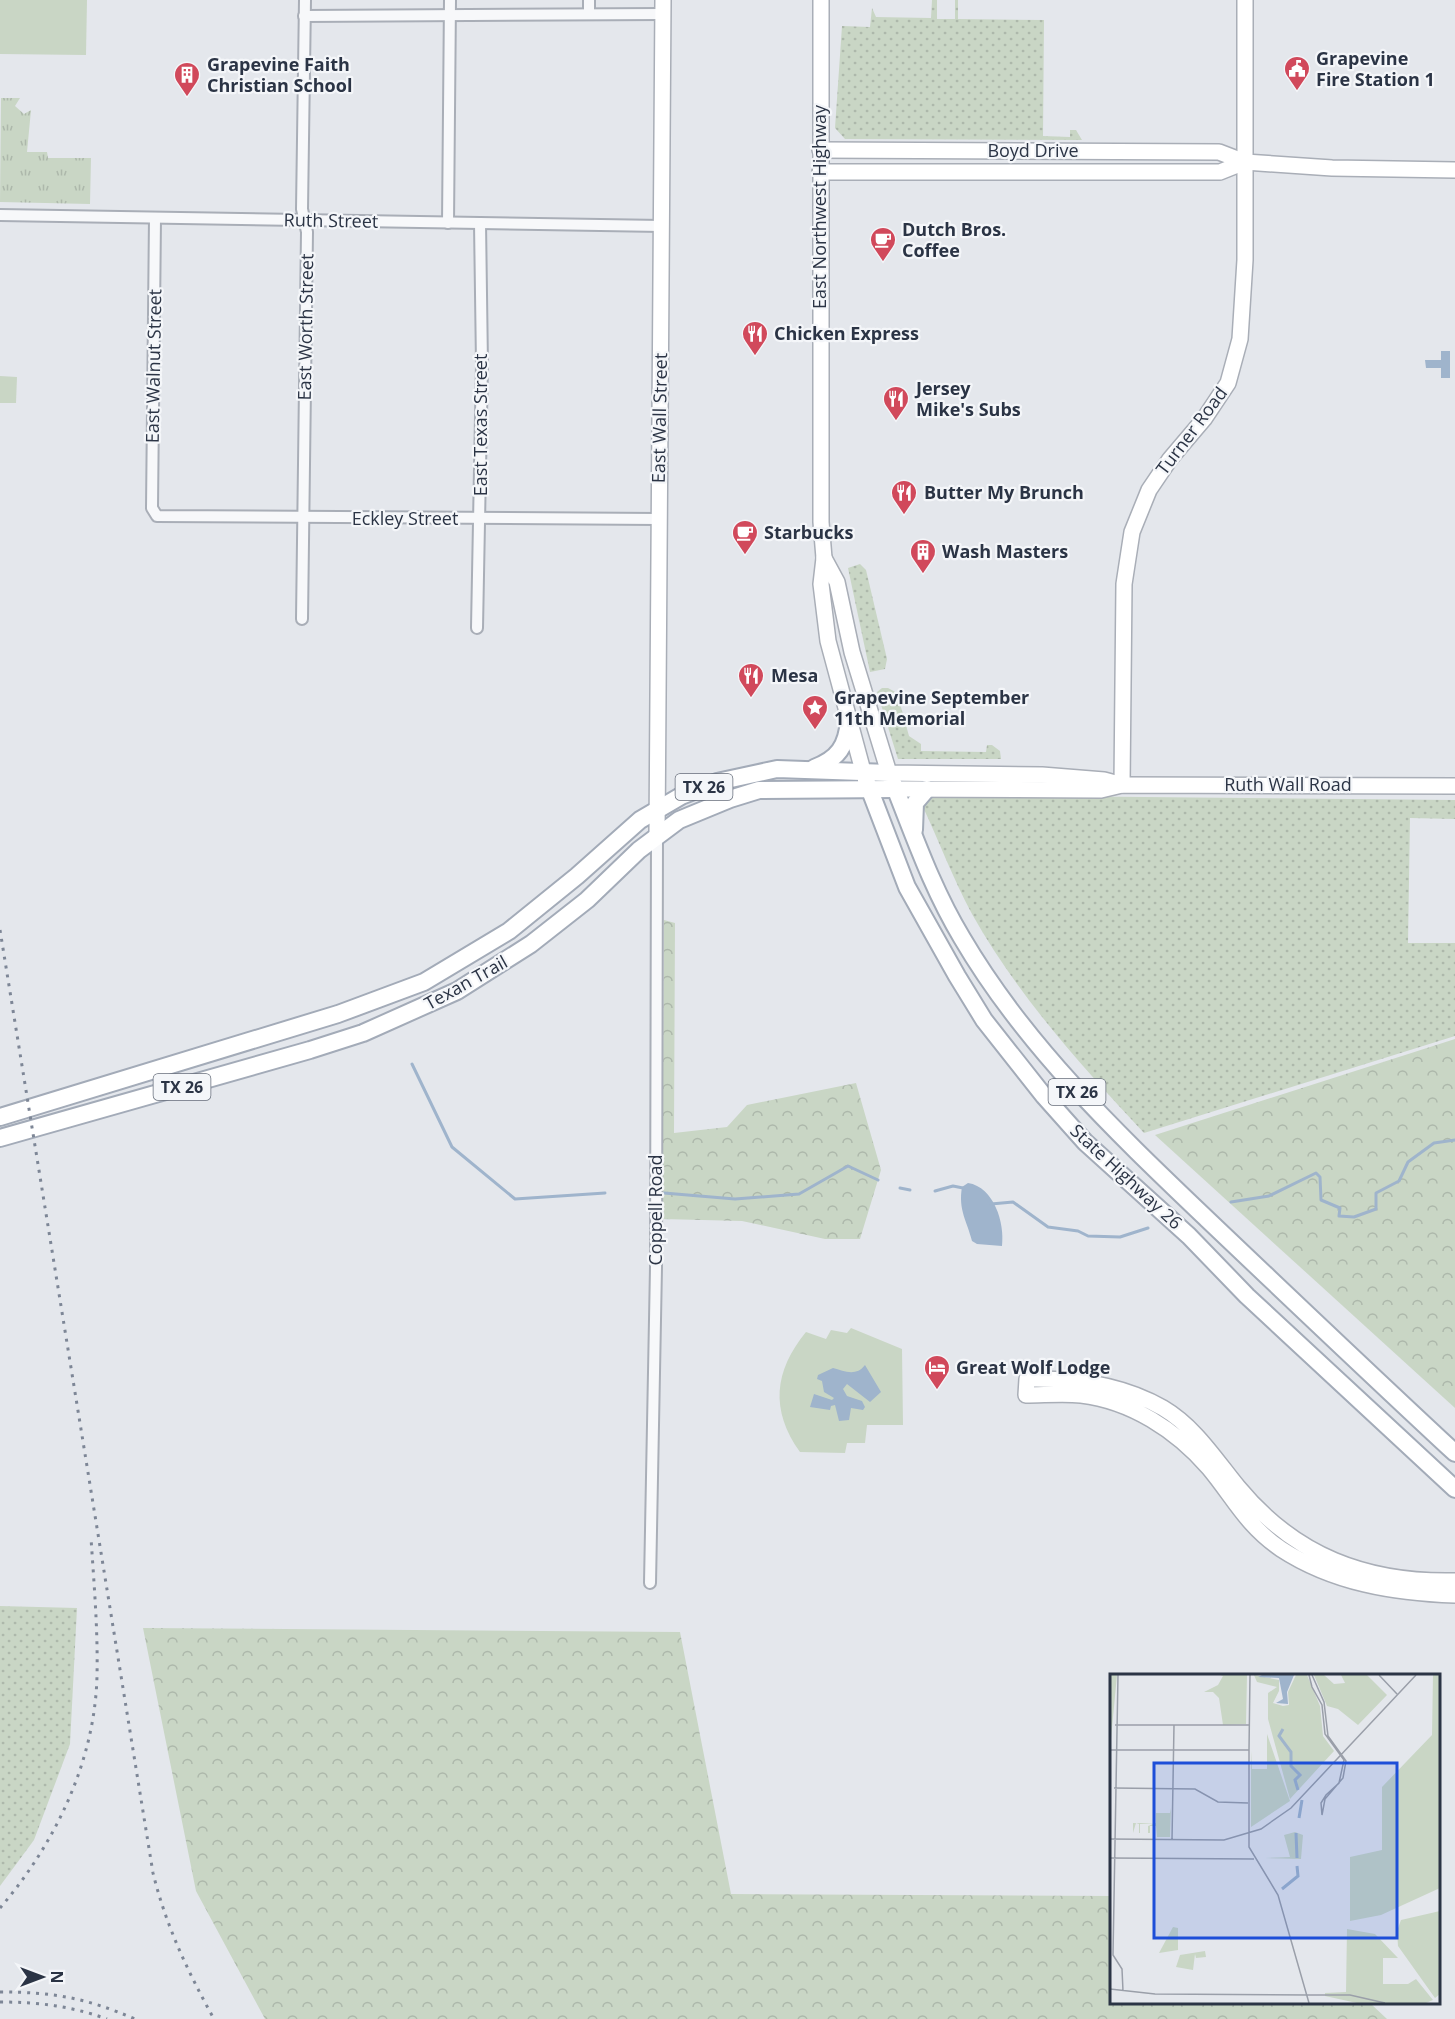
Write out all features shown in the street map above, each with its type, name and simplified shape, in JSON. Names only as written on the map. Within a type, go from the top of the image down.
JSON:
[{"type":"main road","points":[[814,768],[838,754],[847,738],[849,720]]},
{"type":"main road","name":"Texan Trail","points":[[0,1117],[338,1014],[424,982],[509,931],[578,876],[640,820],[681,796],[717,782],[753,772],[814,768],[889,772]]},
{"type":"main road","name":"State Highway 26","points":[[863,771],[886,837],[907,887],[984,1020],[1012,1057],[1085,1142],[1189,1236],[1455,1489]]},
{"type":"main road","name":"State Highway 26","points":[[889,772],[915,843],[962,938],[990,982],[1050,1062],[1111,1129],[1455,1453]]},
{"type":"main road","name":"TX 26","points":[[839,789],[862,803],[878,822],[886,837]]},
{"type":"main road","name":"Texan Trail","points":[[0,1138],[310,1050],[363,1033],[435,1002],[508,961],[587,900],[657,836],[686,817],[759,790],[896,789]]},
{"type":"main road","points":[[915,843],[915,803],[927,789]]},
{"type":"main road","points":[[424,982],[435,1002]]},
{"type":"main road","points":[[1234,1281],[1252,1263]]},
{"type":"street","name":"East Worth Street","points":[[302,619],[307,232],[302,209],[305,0]]},
{"type":"street","points":[[448,223],[450,0]]},
{"type":"street","points":[[589,0],[589,14]]},
{"type":"street","name":"East Northwest Highway","points":[[821,0],[821,522],[824,558],[821,584],[828,640],[863,771]]},
{"type":"street","name":"Turner Road","points":[[1122,785],[1126,562],[1135,523],[1149,490],[1170,459],[1204,419],[1228,383],[1236,361],[1240,339],[1245,264],[1245,0]]},
{"type":"street","points":[[304,16],[589,14],[663,7]]},
{"type":"street","name":"East Wall Street","points":[[657,836],[663,7]]},
{"type":"street","name":"Boyd Drive","points":[[820,150],[1219,152],[1245,162],[1332,168],[1455,170]]},
{"type":"street","points":[[1090,152],[1099,173]]},
{"type":"street","points":[[1099,173],[1109,152]]},
{"type":"street","name":"Boyd Drive","points":[[820,172],[1220,172],[1245,162]]},
{"type":"street","name":"Ruth Street","points":[[0,215],[662,226]]},
{"type":"street","name":"East Walnut Street","points":[[153,513],[155,218]]},
{"type":"street","name":"East Texas Street","points":[[477,628],[480,519],[480,223]]},
{"type":"street","name":"Eckley Street","points":[[153,513],[163,517],[659,519]]},
{"type":"street","name":"East Northwest Highway","points":[[824,558],[837,582],[852,652],[889,772]]},
{"type":"street","name":"Ruth Wall Road","points":[[889,772],[1042,775],[1104,780],[1122,785]]},
{"type":"street","name":"Ruth Wall Road","points":[[896,789],[1101,790],[1122,785],[1455,786]]},
{"type":"street","name":"Coppell Road","points":[[650,1583],[656,1267],[657,836]]},
{"type":"street","points":[[1455,1581],[1393,1577],[1333,1560],[1294,1541],[1266,1518],[1195,1433],[1163,1408],[1122,1390],[1080,1381],[1026,1387],[1118,1403],[1155,1420],[1185,1444],[1209,1469],[1251,1524],[1282,1549],[1329,1573],[1366,1586],[1410,1594],[1455,1595]]},
{"type":"green space","points":[[0,0],[87,0],[86,55],[0,54]]},
{"type":"green space","points":[[932,0],[937,0],[937,19],[955,19],[955,0],[958,0],[958,19],[1044,20],[1043,136],[1070,137],[1070,130],[1076,130],[1082,140],[845,139],[835,128],[842,26],[870,27],[872,8],[876,17],[931,18]]},
{"type":"green space","points":[[1,98],[20,98],[15,106],[24,114],[31,110],[27,152],[47,152],[48,158],[91,158],[90,204],[0,202]]},
{"type":"green space","points":[[0,376],[17,377],[16,403],[0,403]]},
{"type":"green space","points":[[860,564],[866,570],[887,659],[885,669],[870,672],[848,568]]},
{"type":"green space","points":[[882,688],[888,688],[897,693],[909,736],[921,744],[921,751],[986,752],[987,745],[992,745],[1000,751],[1001,759],[898,759],[877,692]]},
{"type":"green space","points":[[936,795],[1455,800],[1455,819],[1410,818],[1408,943],[1455,943],[1455,1036],[1144,1133],[1051,1028],[990,944],[965,901],[922,805]]},
{"type":"green space","points":[[664,920],[675,923],[674,1133],[727,1127],[747,1105],[856,1083],[881,1170],[860,1239],[825,1239],[742,1221],[662,1219]]},
{"type":"green space","points":[[1455,1039],[1455,1408],[1155,1135]]},
{"type":"green space","points":[[851,1328],[902,1349],[903,1425],[867,1425],[865,1443],[847,1443],[845,1453],[800,1452],[790,1436],[780,1406],[782,1376],[787,1361],[806,1332],[826,1339],[831,1330],[847,1333]]},
{"type":"green space","points":[[0,1606],[77,1608],[70,1744],[34,1840],[0,1886]]},
{"type":"green space","points":[[143,1628],[680,1632],[731,1894],[1110,1896],[1110,2004],[1371,2004],[1387,2019],[265,2019],[196,1891]]},
{"type":"water","points":[[1441,351],[1450,351],[1450,378],[1441,378],[1441,368],[1426,368],[1425,360],[1441,360]]},
{"type":"water","points":[[968,1183],[985,1191],[996,1207],[1002,1227],[1002,1246],[977,1244],[972,1241],[961,1202],[962,1187]]},
{"type":"water","points":[[865,1365],[881,1392],[870,1402],[847,1384],[843,1389],[847,1396],[862,1401],[865,1407],[863,1410],[851,1408],[849,1420],[839,1421],[835,1405],[831,1406],[830,1410],[810,1407],[814,1394],[832,1400],[834,1398],[824,1392],[822,1381],[817,1379],[818,1375],[833,1368],[854,1372]]},
{"type":"waterway","points":[[412,1064],[452,1147],[515,1199],[605,1193]]},
{"type":"waterway","points":[[1231,1202],[1269,1196],[1316,1173],[1320,1177],[1321,1200],[1340,1208],[1339,1216],[1354,1217],[1376,1209],[1376,1193],[1399,1181],[1408,1162],[1434,1143],[1455,1140]]},
{"type":"waterway","points":[[664,1193],[735,1199],[799,1194],[848,1166],[878,1180]]},
{"type":"waterway","points":[[935,1191],[953,1186],[963,1188]]},
{"type":"waterway","points":[[900,1188],[910,1190]]},
{"type":"waterway","points":[[991,1204],[1013,1202],[1048,1227],[1078,1231],[1088,1236],[1120,1237],[1148,1228]]},
{"type":"railway","points":[[0,930],[153,1873],[164,1912],[179,1948],[214,2019]]},
{"type":"railway","points":[[0,1908],[38,1857],[54,1829],[80,1770],[89,1739],[95,1708],[97,1676],[91,1538]]},
{"type":"railway","points":[[0,1992],[37,1993],[85,2001],[135,2019]]},
{"type":"railway","points":[[0,2002],[54,2006],[107,2019]]},
{"type":"place","name":"Grapevine Fire Station 1","points":[[1297,92]]},
{"type":"place","name":"Grapevine Faith Christian School","points":[[187,98]]},
{"type":"place","name":"Dutch Bros. Coffee","points":[[883,263]]},
{"type":"place","name":"Chicken Express","points":[[755,357]]},
{"type":"place","name":"Jersey Mike's Subs","points":[[896,422]]},
{"type":"place","name":"Butter My Brunch","points":[[904,516]]},
{"type":"place","name":"Starbucks","points":[[745,556]]},
{"type":"place","name":"Wash Masters","points":[[923,575]]},
{"type":"place","name":"Mesa","points":[[751,699]]},
{"type":"place","name":"Grapevine September 11th Memorial","points":[[815,731]]},
{"type":"place","name":"Great Wolf Lodge","points":[[937,1391]]}]
